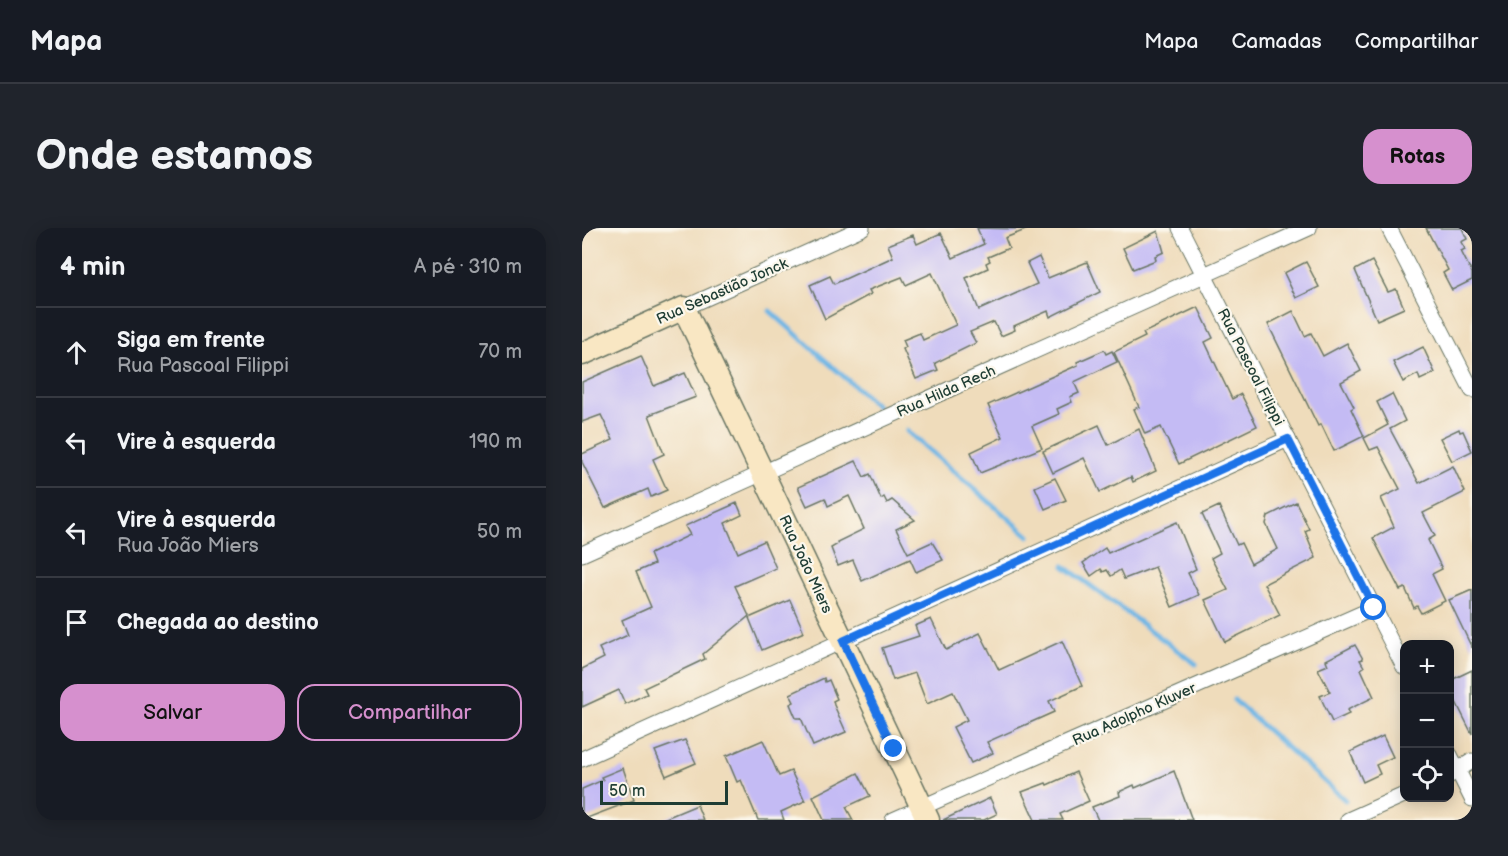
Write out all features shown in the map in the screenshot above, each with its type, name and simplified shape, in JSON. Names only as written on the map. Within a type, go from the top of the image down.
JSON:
[{"type":"street","name":"Rua Sebastião Jonck","points":[[582,354],[862,228]]},
{"type":"street","name":"Rua Pascoal Filippi","points":[[1180,228],[1400,659]]},
{"type":"street","name":"Rua Hilda Rech","points":[[582,554],[1309,228]]},
{"type":"street","points":[[1389,228],[1472,390]]},
{"type":"street","name":"Rua João Miers","points":[[684,308],[925,814]]},
{"type":"street","points":[[582,759],[1288,439]]},
{"type":"street","name":"Rua Adolpho Kluver","points":[[893,820],[925,814],[1374,608]]},
{"type":"street","points":[[1472,761],[1454,773],[1472,799]]},
{"type":"street","points":[[1348,820],[1400,797]]},
{"type":"building","points":[[977,228],[1028,229],[1005,238],[1009,248],[988,257],[990,261],[986,263],[988,268],[966,278],[979,310],[1037,284],[1027,263],[1039,257],[1048,278],[1087,262],[1100,292],[1050,317],[1048,311],[1014,326],[1015,330],[1001,336],[994,322],[970,332],[976,343],[935,363],[938,370],[916,379],[903,349],[906,347],[903,340],[920,333],[923,340],[956,325],[932,273],[906,285],[902,277],[869,290],[871,294],[825,319],[810,285],[830,276],[834,284],[893,257],[888,245],[913,235],[917,244],[941,233],[953,258],[984,244]]},
{"type":"building","points":[[1426,228],[1462,228],[1467,239],[1461,242],[1465,249],[1461,251],[1472,273],[1472,280],[1452,290],[1443,273],[1448,270]]},
{"type":"building","points":[[1158,231],[1164,252],[1155,256],[1156,260],[1133,269],[1123,248]]},
{"type":"building","points":[[1372,261],[1388,292],[1396,289],[1404,308],[1377,320],[1355,270]]},
{"type":"building","points":[[1306,262],[1319,287],[1296,298],[1284,273]]},
{"type":"building","points":[[1198,307],[1213,338],[1205,342],[1232,399],[1241,394],[1257,426],[1179,464],[1161,427],[1145,434],[1134,409],[1139,407],[1114,352],[1145,337],[1143,333]]},
{"type":"building","points":[[1293,311],[1305,336],[1311,333],[1323,356],[1347,343],[1361,371],[1341,382],[1354,407],[1351,409],[1364,436],[1334,451],[1321,424],[1318,426],[1268,324]]},
{"type":"building","points":[[1423,347],[1435,373],[1420,380],[1418,374],[1403,382],[1393,362]]},
{"type":"building","points":[[1104,350],[1106,354],[1112,351],[1117,362],[1074,382],[1079,393],[1070,397],[1072,402],[1057,409],[1059,414],[1032,426],[1042,448],[980,473],[971,452],[1003,437],[988,405],[1078,365],[1077,362]]},
{"type":"building","points":[[641,356],[654,386],[685,373],[696,397],[649,415],[664,454],[653,459],[667,490],[651,497],[648,489],[605,508],[582,462],[582,454],[613,440],[601,415],[582,422],[582,382]]},
{"type":"building","points":[[1392,394],[1405,421],[1390,429],[1419,483],[1453,466],[1465,492],[1423,513],[1435,536],[1428,540],[1442,569],[1432,574],[1445,601],[1421,613],[1417,606],[1414,608],[1405,588],[1400,590],[1373,538],[1394,527],[1381,498],[1400,489],[1378,447],[1370,450],[1364,438],[1388,425],[1377,402]]},
{"type":"building","points":[[1099,425],[1108,445],[1139,429],[1156,471],[1133,482],[1131,477],[1100,492],[1084,458],[1053,473],[1043,451]]},
{"type":"building","points":[[1459,429],[1460,432],[1463,431],[1472,451],[1452,461],[1440,438]]},
{"type":"building","points":[[856,461],[864,477],[870,474],[881,499],[884,497],[887,503],[892,500],[915,520],[896,529],[908,553],[932,542],[943,560],[916,572],[910,559],[862,581],[853,560],[838,566],[831,548],[838,544],[837,542],[864,529],[849,496],[828,506],[825,498],[807,506],[798,487]]},
{"type":"building","points":[[1055,478],[1066,500],[1045,509],[1035,487]]},
{"type":"building","points":[[1296,502],[1309,529],[1305,531],[1316,558],[1264,584],[1280,615],[1225,642],[1205,600],[1228,590],[1211,558],[1220,553],[1202,514],[1219,506],[1237,545],[1241,543],[1251,564],[1278,549],[1266,524],[1268,516]]},
{"type":"building","points":[[737,503],[742,515],[725,523],[738,553],[764,541],[776,568],[735,586],[749,616],[703,654],[705,659],[644,688],[647,694],[625,704],[619,690],[582,707],[582,669],[604,658],[599,648],[628,635],[622,620],[651,607],[636,572],[654,564],[650,554],[690,535],[685,526]]},
{"type":"building","points":[[1177,522],[1196,569],[1188,573],[1199,595],[1172,607],[1155,567],[1124,579],[1120,570],[1111,576],[1107,570],[1103,572],[1101,569],[1091,576],[1083,563],[1105,548],[1108,553]]},
{"type":"building","points":[[1472,590],[1472,648],[1449,600]]},
{"type":"building","points":[[790,600],[804,632],[762,650],[749,618]]},
{"type":"building","points":[[931,619],[946,650],[980,633],[999,670],[1062,641],[1082,686],[1049,701],[1054,712],[987,742],[993,753],[971,763],[953,727],[967,720],[953,692],[927,704],[915,673],[893,680],[882,648],[919,636],[915,626]]},
{"type":"building","points":[[1355,645],[1363,659],[1360,660],[1364,667],[1361,669],[1374,697],[1347,710],[1349,714],[1332,722],[1320,696],[1330,692],[1318,669],[1328,665],[1326,660]]},
{"type":"building","points":[[1472,670],[1472,734],[1454,698],[1454,679]]},
{"type":"building","points":[[824,678],[825,682],[829,680],[837,699],[833,701],[834,705],[846,732],[813,746],[801,718],[796,718],[790,704],[794,702],[790,694]]},
{"type":"building","points":[[1383,736],[1393,757],[1376,765],[1380,774],[1363,782],[1350,752]]},
{"type":"building","points":[[685,740],[696,763],[666,776],[655,751]]},
{"type":"building","points":[[763,740],[779,776],[791,771],[805,801],[781,812],[784,820],[758,820],[741,780],[737,782],[726,756]]},
{"type":"building","points":[[623,768],[634,800],[582,820],[582,789],[603,780],[601,777]]},
{"type":"building","points":[[1174,771],[1192,820],[1098,820],[1092,807],[1120,796],[1119,792],[1134,785],[1135,788]]},
{"type":"building","points":[[1076,772],[1089,801],[1060,814],[1063,820],[1035,820],[1022,792],[1046,783],[1047,785]]},
{"type":"building","points":[[858,773],[870,796],[846,807],[853,820],[824,820],[813,796]]},
{"type":"building","points":[[990,798],[997,814],[984,820],[943,820]]},
{"type":"building","points":[[697,805],[703,820],[661,820]]},
{"type":"waterway","points":[[770,311],[878,407]]},
{"type":"waterway","points":[[907,431],[1029,536]]},
{"type":"waterway","points":[[1064,566],[1196,664]]},
{"type":"waterway","points":[[1234,700],[1345,800]]},
{"type":"route","points":[[894,749],[843,641],[1288,439],[1374,608]]}]
